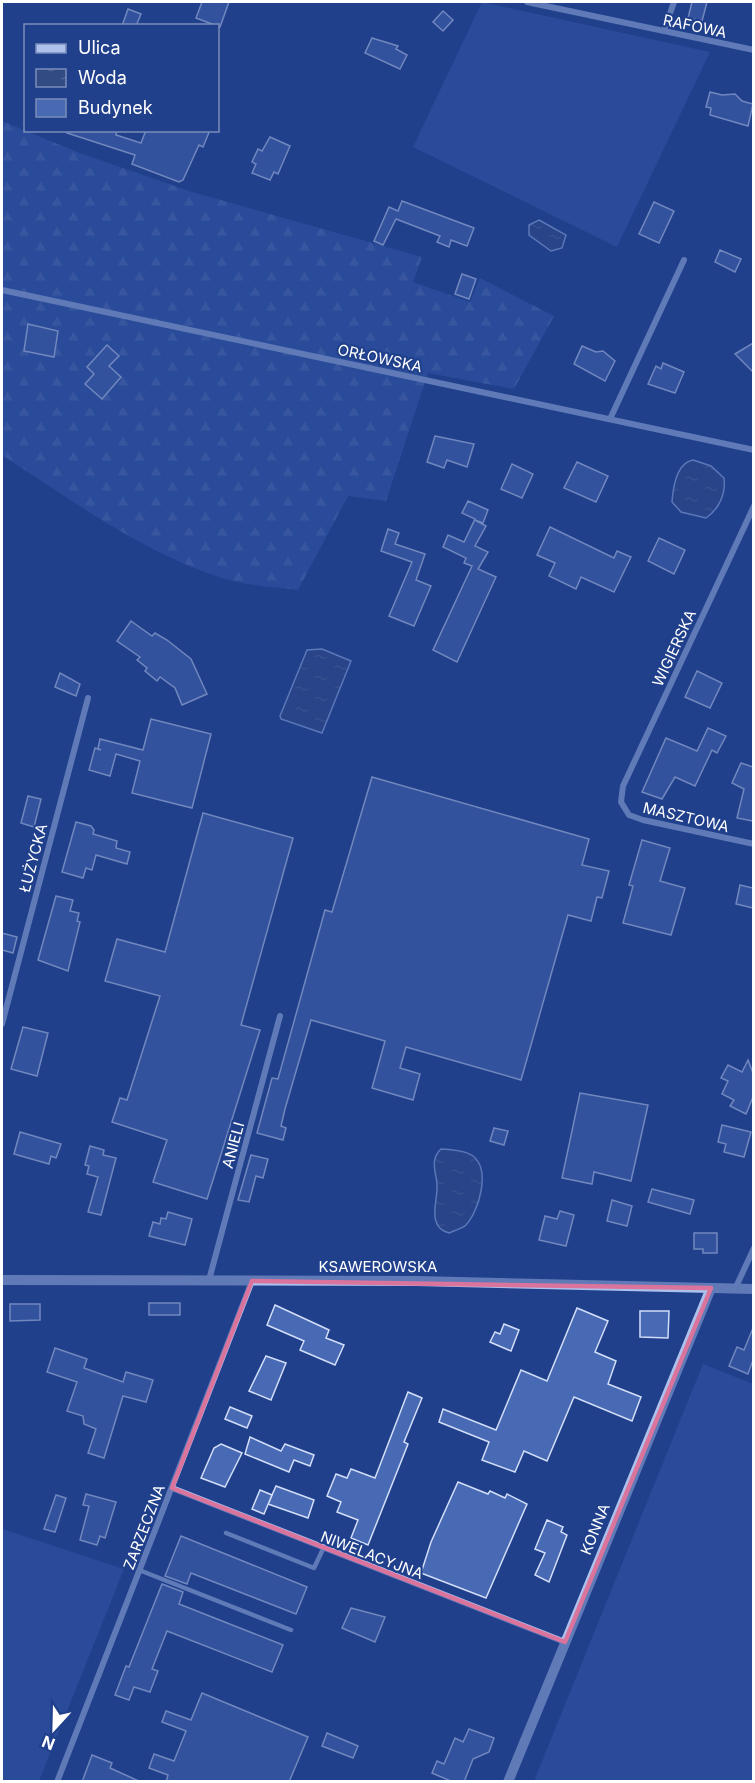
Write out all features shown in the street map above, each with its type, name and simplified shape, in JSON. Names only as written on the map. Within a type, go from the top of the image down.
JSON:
[{"type":"street","name":"RAFOWA","points":[[527,2],[753,50]]},
{"type":"street","points":[[664,31],[674,2]]},
{"type":"street","points":[[610,419],[684,260]]},
{"type":"street","name":"ORŁOWSKA","points":[[2,290],[753,450]]},
{"type":"street","name":"WIGIERSKA","points":[[621,802],[623,786],[753,506]]},
{"type":"street","name":"ŁUŻYCKA","points":[[2,1024],[88,698]]},
{"type":"street","name":"MASZTOWA","points":[[621,802],[630,815],[643,820],[753,844]]},
{"type":"street","name":"ANIELI","points":[[209,1280],[280,1016]]},
{"type":"street","points":[[735,1289],[753,1248]]},
{"type":"street","name":"KSAWEROWSKA","points":[[2,1280],[417,1281],[753,1289]]},
{"type":"street","name":"ZARZECZNA","points":[[57,1782],[252,1281]]},
{"type":"street","name":"KONNA","points":[[508,1782],[711,1288]]},
{"type":"street","name":"NIWELACYJNA","points":[[172,1488],[565,1642]]},
{"type":"lane","points":[[226,1533],[314,1568],[323,1549]]},
{"type":"lane","points":[[140,1570],[291,1630]]},
{"type":"highlighted area","points":[[252,1281],[711,1288],[565,1642],[172,1488]]},
{"type":"green space","points":[[482,2],[710,52],[617,247],[413,147]]},
{"type":"green space","points":[[2,121],[77,152],[189,191],[422,257],[413,282],[470,302],[480,278],[554,316],[514,389],[428,373],[386,501],[348,496],[298,590],[226,579],[166,556],[82,508],[2,455]]},
{"type":"green space","points":[[703,1364],[753,1384],[753,1781],[534,1781]]},
{"type":"green space","points":[[2,1529],[124,1569],[39,1781],[2,1781]]},
{"type":"water","points":[[539,220],[566,235],[562,248],[551,251],[529,235],[529,225]]},
{"type":"water","points":[[693,460],[711,466],[724,478],[721,501],[706,518],[681,512],[672,502],[679,471],[687,462]]},
{"type":"water","points":[[322,649],[351,661],[322,733],[281,719],[280,716],[307,650]]},
{"type":"water","points":[[441,1149],[473,1156],[478,1162],[482,1180],[479,1201],[471,1219],[466,1225],[449,1233],[438,1226],[435,1214],[437,1183],[434,1163]]},
{"type":"building","points":[[202,2],[229,2],[220,27],[219,24],[196,18]]},
{"type":"building","points":[[692,2],[707,2],[702,21],[688,18]]},
{"type":"building","points":[[128,9],[141,14],[137,24],[123,24]]},
{"type":"building","points":[[443,11],[453,20],[443,31],[433,22]]},
{"type":"building","points":[[372,38],[398,46],[396,49],[407,55],[400,69],[365,53]]},
{"type":"building","points":[[710,92],[722,95],[735,94],[742,101],[753,104],[748,126],[710,115],[711,108],[706,107]]},
{"type":"building","points":[[117,132],[116,135],[141,143],[145,132],[209,132],[203,147],[199,145],[183,180],[179,182],[132,164],[135,155],[67,133]]},
{"type":"building","points":[[270,137],[290,146],[278,174],[274,172],[270,180],[252,173],[256,164],[252,162],[258,149],[262,151]]},
{"type":"building","points":[[402,201],[474,228],[467,246],[451,240],[449,247],[437,242],[440,236],[396,219],[383,245],[374,241],[389,207],[398,211]]},
{"type":"building","points":[[654,202],[674,211],[659,243],[639,234]]},
{"type":"building","points":[[720,250],[741,259],[735,272],[715,262]]},
{"type":"building","points":[[462,274],[476,279],[469,299],[455,294]]},
{"type":"building","points":[[28,324],[58,331],[54,357],[24,351]]},
{"type":"building","points":[[753,343],[753,372],[735,354]]},
{"type":"building","points":[[107,345],[119,356],[109,366],[121,377],[102,399],[85,384],[94,374],[87,367]]},
{"type":"building","points":[[582,346],[596,352],[603,351],[615,361],[605,381],[574,364]]},
{"type":"building","points":[[663,363],[684,372],[675,393],[648,384],[656,366],[661,369]]},
{"type":"building","points":[[435,436],[474,444],[467,467],[447,460],[444,468],[427,462]]},
{"type":"building","points":[[577,462],[608,476],[596,502],[564,488]]},
{"type":"building","points":[[512,464],[533,474],[522,498],[501,489]]},
{"type":"building","points":[[468,501],[488,510],[483,523],[475,520],[486,526],[475,546],[488,552],[478,569],[496,577],[457,662],[433,650],[472,566],[464,563],[466,558],[443,547],[448,535],[464,542],[475,519],[462,513]]},
{"type":"building","points":[[550,527],[614,558],[617,551],[631,557],[614,592],[581,577],[576,589],[549,576],[555,563],[537,555]]},
{"type":"building","points":[[388,529],[399,533],[395,544],[425,554],[416,580],[431,586],[414,626],[389,616],[412,562],[381,551]]},
{"type":"building","points":[[659,538],[685,550],[674,574],[648,561]]},
{"type":"building","points":[[131,621],[152,636],[155,633],[167,640],[191,659],[207,694],[182,705],[175,688],[160,677],[157,681],[145,671],[147,668],[137,660],[140,657],[117,641]]},
{"type":"building","points":[[697,671],[722,683],[710,708],[685,697]]},
{"type":"building","points":[[60,673],[80,684],[76,696],[55,687]]},
{"type":"building","points":[[151,719],[211,734],[192,808],[132,793],[140,761],[116,754],[110,776],[89,770],[95,748],[101,750],[98,748],[100,739],[143,750]]},
{"type":"building","points":[[708,728],[726,736],[717,753],[712,750],[695,786],[675,777],[662,799],[642,792],[666,738],[697,751]]},
{"type":"building","points":[[741,763],[753,767],[753,821],[737,818],[744,789],[732,783]]},
{"type":"building","points":[[372,777],[589,839],[582,865],[609,871],[602,898],[597,897],[591,921],[568,915],[521,1080],[406,1047],[400,1068],[420,1074],[413,1100],[372,1088],[385,1041],[311,1020],[281,1126],[286,1128],[283,1140],[257,1133],[272,1078],[278,1079],[325,910],[332,912]]},
{"type":"building","points":[[28,796],[41,799],[34,827],[21,823]]},
{"type":"building","points":[[203,813],[293,838],[241,1025],[260,1030],[207,1199],[153,1182],[167,1140],[112,1122],[120,1098],[127,1100],[160,996],[105,981],[117,939],[165,952]]},
{"type":"building","points":[[76,822],[91,826],[94,830],[93,834],[117,841],[116,848],[130,852],[127,864],[96,855],[92,870],[86,868],[83,878],[62,872]]},
{"type":"building","points":[[642,840],[670,848],[660,881],[685,888],[671,935],[623,923],[633,886],[629,885]]},
{"type":"building","points":[[740,885],[753,888],[753,908],[736,904]]},
{"type":"building","points":[[56,896],[73,900],[70,911],[79,913],[77,921],[80,922],[68,971],[38,960]]},
{"type":"building","points":[[2,933],[17,937],[13,953],[2,950]]},
{"type":"building","points":[[23,1027],[48,1033],[37,1076],[11,1069]]},
{"type":"building","points":[[748,1060],[753,1073],[753,1097],[746,1114],[730,1106],[734,1100],[722,1094],[728,1081],[721,1078],[728,1065],[742,1072]]},
{"type":"building","points":[[580,1093],[648,1105],[631,1181],[594,1172],[592,1184],[562,1178]]},
{"type":"building","points":[[722,1125],[751,1132],[744,1157],[724,1152],[726,1144],[718,1142]]},
{"type":"building","points":[[494,1128],[508,1131],[504,1145],[490,1141]]},
{"type":"building","points":[[20,1132],[61,1144],[56,1158],[51,1156],[49,1164],[14,1154]]},
{"type":"building","points":[[90,1146],[104,1150],[103,1155],[116,1158],[101,1215],[88,1212],[98,1177],[87,1174],[89,1166],[85,1165]]},
{"type":"building","points":[[251,1155],[268,1159],[263,1178],[256,1176],[249,1202],[238,1200]]},
{"type":"building","points":[[652,1189],[694,1200],[690,1214],[648,1202]]},
{"type":"building","points":[[612,1200],[632,1206],[627,1226],[607,1221]]},
{"type":"building","points":[[560,1211],[574,1215],[566,1246],[539,1240],[545,1216],[557,1219]]},
{"type":"building","points":[[168,1212],[192,1219],[185,1245],[149,1236],[153,1222],[160,1224],[161,1218],[166,1219]]},
{"type":"building","points":[[694,1233],[717,1233],[717,1253],[703,1253],[703,1249],[694,1249]]},
{"type":"building","points":[[149,1303],[180,1303],[180,1315],[149,1315]]},
{"type":"building","points":[[10,1304],[40,1304],[40,1320],[10,1321]]},
{"type":"building","points":[[275,1305],[329,1330],[326,1338],[344,1345],[335,1365],[300,1350],[304,1341],[267,1325]]},
{"type":"building","points":[[577,1308],[608,1321],[595,1352],[616,1361],[608,1384],[641,1397],[632,1421],[574,1397],[547,1461],[524,1451],[515,1472],[482,1460],[489,1442],[439,1422],[443,1409],[496,1430],[521,1370],[547,1381]]},
{"type":"building","points":[[640,1311],[669,1311],[668,1338],[640,1337]]},
{"type":"building","points":[[504,1324],[519,1330],[511,1351],[490,1342],[495,1332],[500,1334]]},
{"type":"building","points":[[753,1328],[753,1360],[748,1374],[729,1366],[737,1347],[744,1350]]},
{"type":"building","points":[[55,1348],[87,1359],[84,1368],[123,1382],[126,1372],[153,1380],[146,1402],[123,1396],[104,1458],[88,1453],[96,1429],[84,1424],[83,1416],[67,1411],[77,1382],[47,1372]]},
{"type":"building","points":[[266,1356],[286,1363],[271,1400],[249,1391]]},
{"type":"building","points":[[408,1392],[422,1398],[404,1442],[408,1444],[368,1545],[351,1538],[358,1520],[337,1512],[341,1502],[327,1496],[336,1474],[347,1478],[351,1469],[375,1478]]},
{"type":"building","points":[[230,1407],[252,1416],[247,1428],[225,1419]]},
{"type":"building","points":[[250,1437],[281,1451],[285,1444],[314,1455],[310,1466],[294,1460],[289,1472],[245,1454]]},
{"type":"building","points":[[221,1444],[242,1453],[225,1487],[201,1478],[214,1448]]},
{"type":"building","points":[[458,1482],[488,1494],[490,1491],[505,1498],[507,1494],[527,1504],[486,1598],[421,1573],[431,1542]]},
{"type":"building","points":[[276,1486],[314,1500],[308,1518],[268,1504]]},
{"type":"building","points":[[260,1490],[272,1495],[264,1514],[252,1509]]},
{"type":"building","points":[[86,1494],[116,1502],[105,1538],[100,1536],[97,1545],[80,1540],[89,1506],[83,1505]]},
{"type":"building","points":[[56,1495],[66,1498],[55,1532],[44,1529]]},
{"type":"building","points":[[547,1520],[563,1527],[561,1532],[567,1535],[549,1582],[535,1575],[545,1553],[535,1549]]},
{"type":"building","points":[[181,1536],[307,1587],[296,1614],[191,1573],[187,1584],[165,1576]]},
{"type":"building","points":[[162,1584],[183,1592],[179,1604],[283,1645],[272,1672],[167,1631],[152,1669],[158,1671],[150,1692],[134,1687],[129,1700],[115,1695],[126,1666],[129,1667]]},
{"type":"building","points":[[351,1608],[385,1617],[375,1642],[342,1628]]},
{"type":"building","points":[[202,1693],[308,1737],[289,1782],[166,1782],[168,1775],[149,1768],[154,1754],[174,1761],[186,1731],[162,1722],[166,1711],[191,1720]]},
{"type":"building","points":[[469,1729],[494,1738],[489,1752],[473,1759],[464,1782],[453,1782],[432,1773],[437,1761],[444,1764],[455,1738],[463,1742]]},
{"type":"building","points":[[327,1733],[358,1746],[353,1758],[322,1746]]},
{"type":"building","points":[[92,1755],[112,1763],[110,1768],[141,1782],[82,1782]]}]
